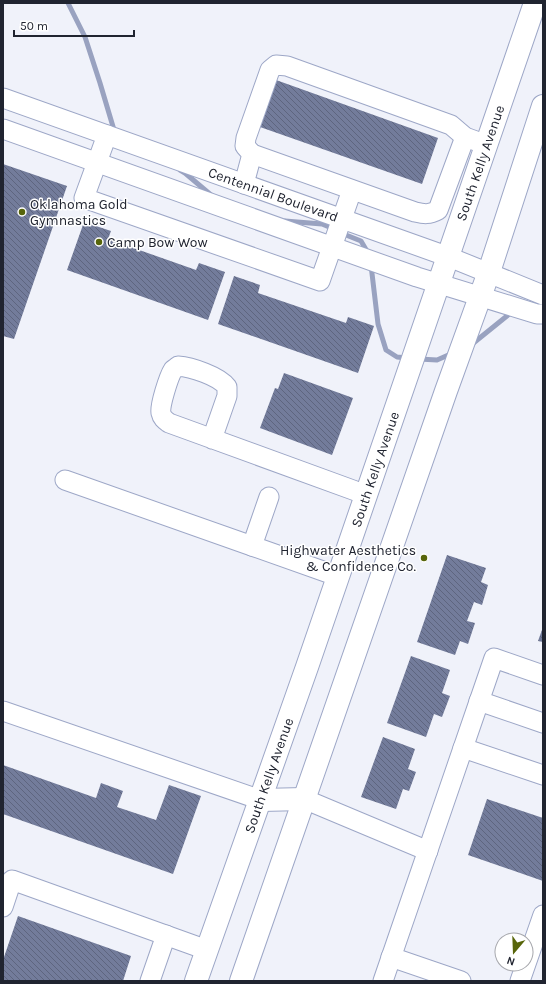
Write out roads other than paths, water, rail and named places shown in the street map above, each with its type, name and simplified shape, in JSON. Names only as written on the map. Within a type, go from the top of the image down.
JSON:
[{"type":"main road","name":"South Kelly Avenue","points":[[196,981],[261,800],[337,576],[449,257],[535,3]]},
{"type":"main road","points":[[241,981],[481,296],[543,106]]},
{"type":"main road","points":[[261,800],[304,799]]},
{"type":"street","points":[[465,137],[438,210],[431,214],[415,212],[252,154],[246,146],[246,138],[270,70],[276,65],[286,66],[451,125],[465,137],[487,145]]},
{"type":"street","name":"Centennial Boulevard","points":[[3,99],[342,218],[489,272],[543,295]]},
{"type":"street","name":"Centennial Boulevard","points":[[3,129],[439,284],[536,314],[543,314]]},
{"type":"street","points":[[106,135],[84,198],[320,281],[352,190]]},
{"type":"street","points":[[244,184],[252,154]]},
{"type":"street","points":[[212,439],[366,495]]},
{"type":"street","points":[[65,480],[337,576]]},
{"type":"street","points":[[252,546],[269,497]]},
{"type":"street","points":[[383,981],[494,658],[543,675]]},
{"type":"street","points":[[480,701],[543,723]]},
{"type":"street","points":[[3,711],[261,800]]},
{"type":"street","points":[[463,748],[543,776]]},
{"type":"street","points":[[304,799],[428,851]]},
{"type":"street","points":[[3,907],[12,880],[206,950]]},
{"type":"street","points":[[520,981],[543,915]]},
{"type":"street","points":[[150,981],[166,935]]},
{"type":"street","points":[[391,957],[417,974],[461,981]]},
{"type":"waterway","points":[[68,3],[85,37],[114,130],[117,133]]},
{"type":"waterway","points":[[180,170],[211,195]]},
{"type":"waterway","points":[[285,221],[322,224],[334,229]]},
{"type":"waterway","points":[[341,233],[361,241],[368,253]]},
{"type":"waterway","points":[[371,265],[378,324],[386,350],[397,357],[407,358]]},
{"type":"waterway","points":[[471,345],[513,311]]},
{"type":"waterway","points":[[419,359],[437,360],[453,353]]},
{"type":"place","name":"Oklahoma Gold Gymnastics","points":[[22,212]]},
{"type":"place","name":"Camp Bow Wow","points":[[99,242]]},
{"type":"place","name":"Highwater Aesthetics & Confidence Co.","points":[[424,558]]}]
